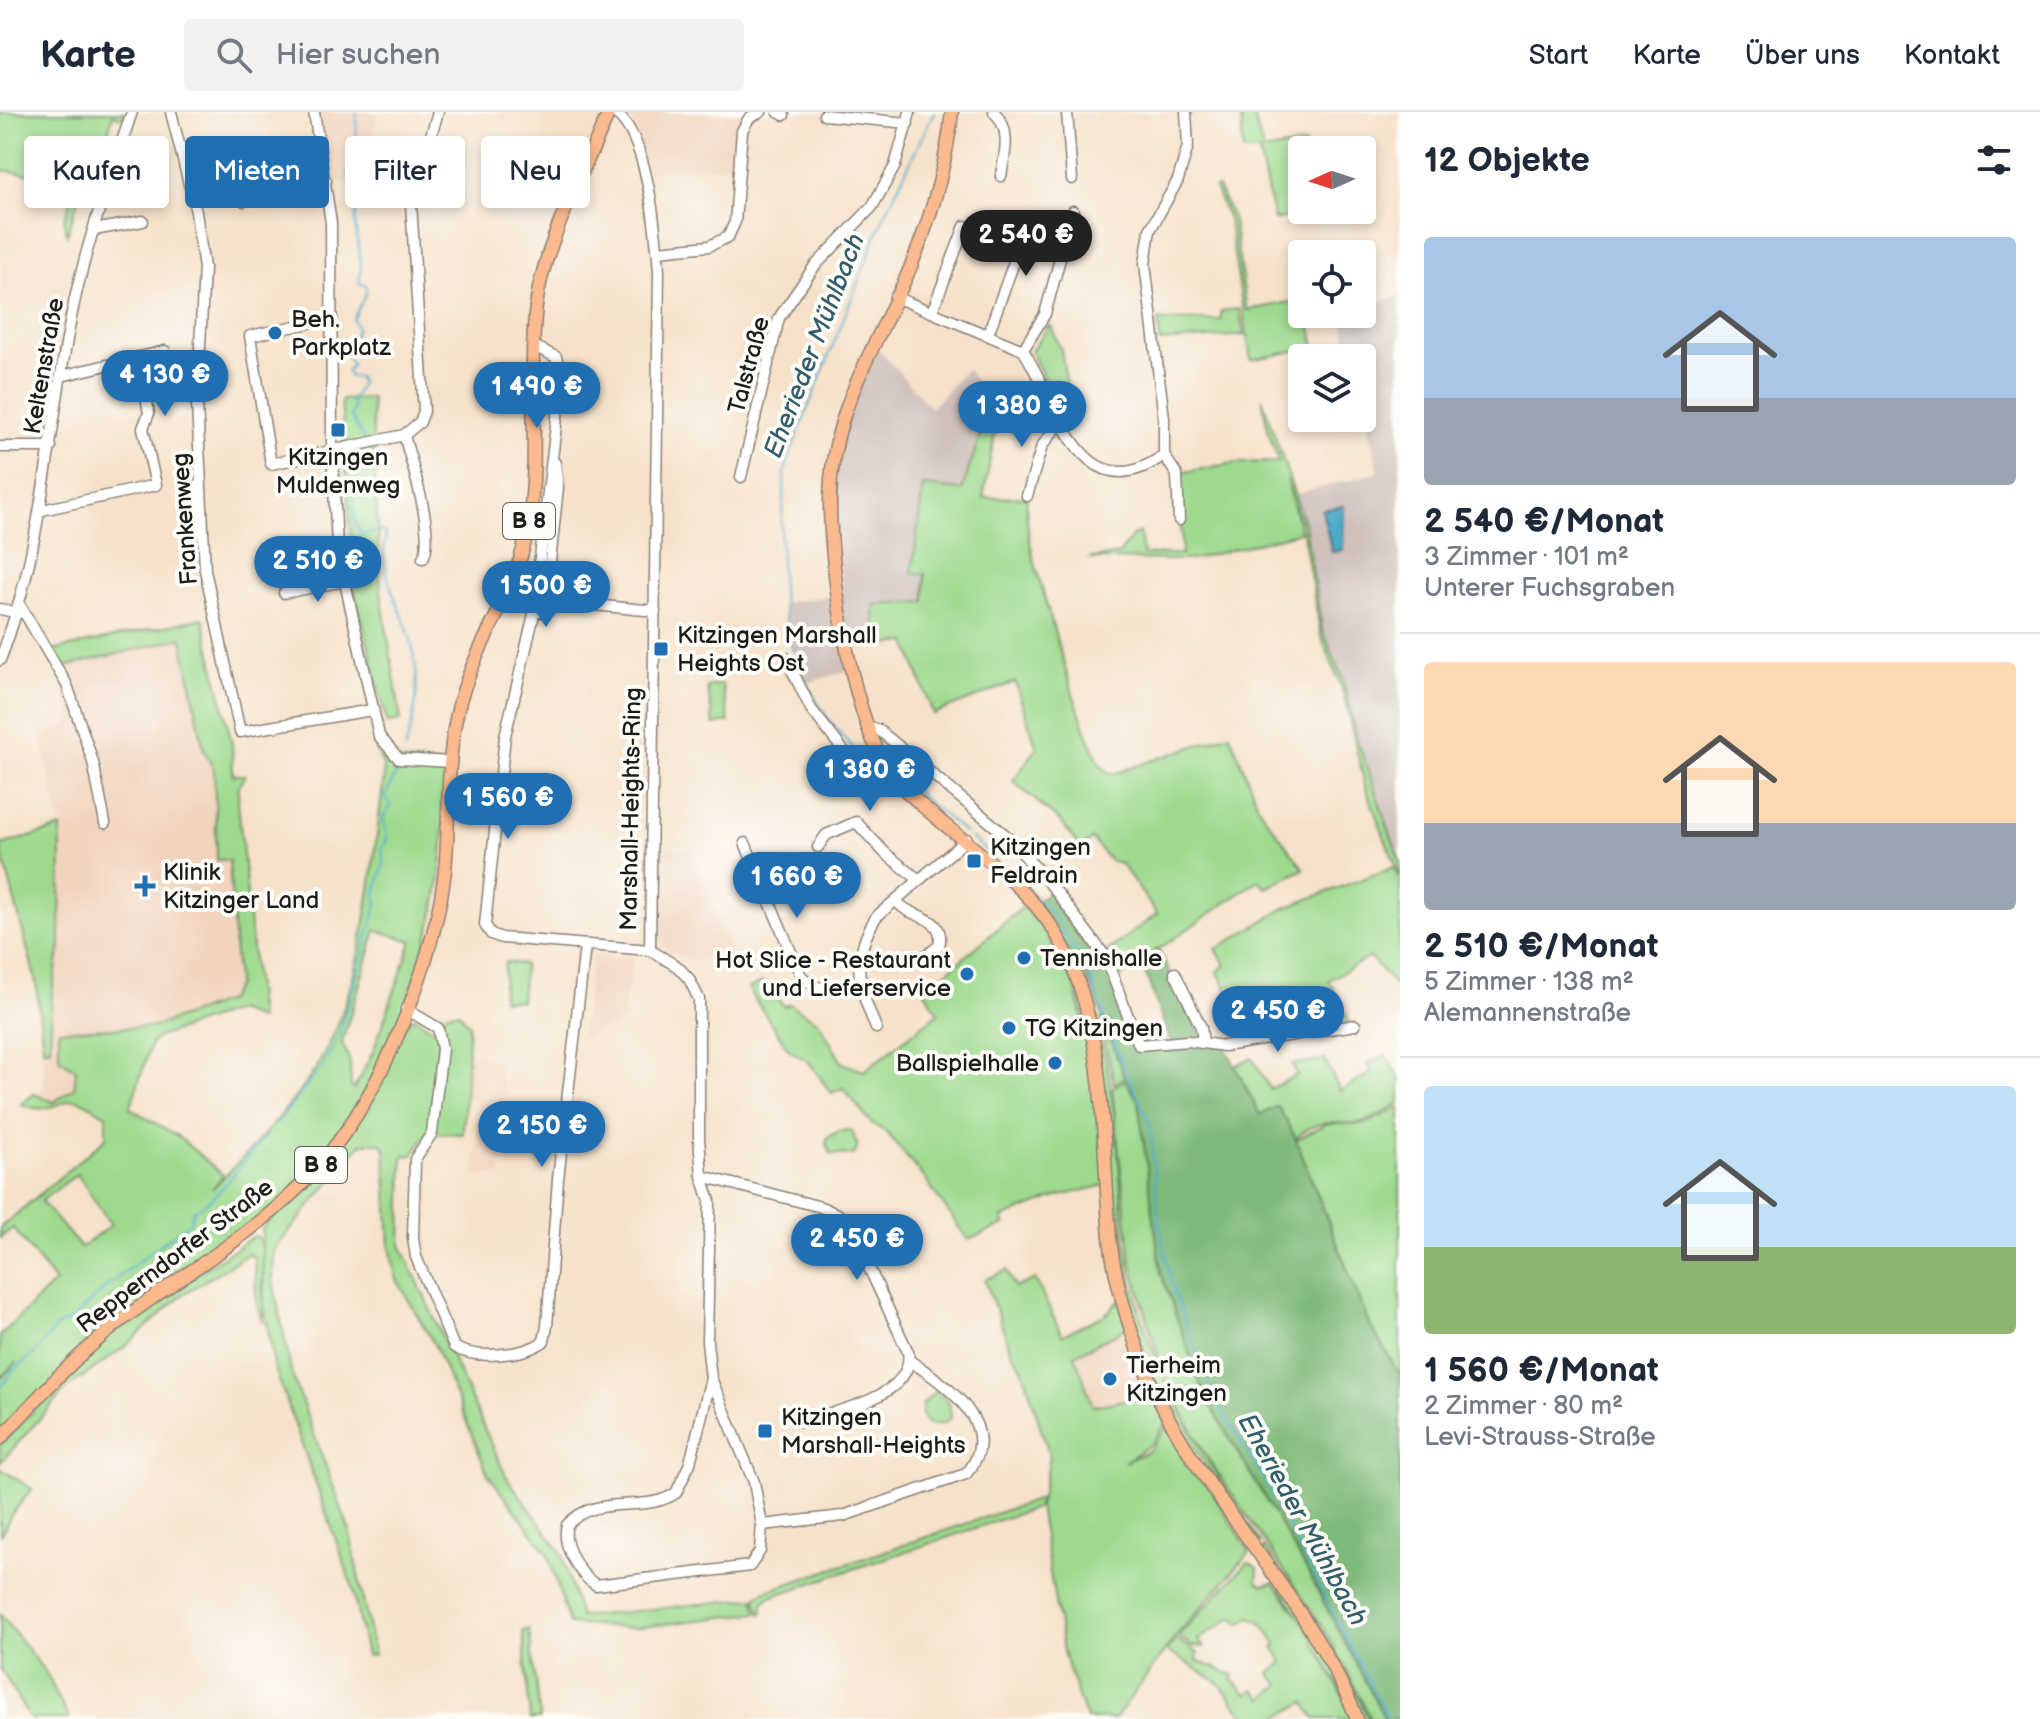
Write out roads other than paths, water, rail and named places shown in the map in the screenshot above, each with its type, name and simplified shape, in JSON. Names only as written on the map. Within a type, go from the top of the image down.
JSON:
[{"type":"main road","name":"Repperndorfer Straße","points":[[0,1439],[49,1386],[121,1320],[258,1227],[316,1171],[373,1087],[406,1009],[440,904],[454,726],[465,680],[516,571],[527,531],[534,346],[544,269],[611,112]]},
{"type":"main road","points":[[952,112],[949,140],[917,253],[849,396],[837,440],[830,501],[842,619],[869,727],[889,772],[901,787],[967,839],[1038,908],[1056,932],[1077,979],[1103,1122],[1115,1270],[1130,1327],[1152,1386],[1194,1462],[1321,1646],[1357,1719]]},
{"type":"street","name":"Keltenstraße","points":[[0,660],[20,610],[42,510],[61,376],[77,293],[132,112]]},
{"type":"street","name":"Frankenweg","points":[[171,112],[196,212],[204,268],[197,404],[205,570],[240,732],[372,710]]},
{"type":"street","points":[[314,112],[318,136]]},
{"type":"street","points":[[332,318],[250,336],[271,464],[404,435],[420,422],[424,411],[411,203],[438,112]]},
{"type":"street","name":"Marshall-Heights-Ring","points":[[611,112],[627,124],[635,142],[649,193],[658,251],[650,950],[689,979],[699,999],[702,1176],[710,1201],[706,1283],[711,1378],[684,1483],[676,1493],[660,1500],[586,1510],[567,1525],[565,1542],[588,1580],[605,1586],[750,1566],[760,1551],[762,1525],[754,1482],[711,1378]]},
{"type":"street","points":[[658,251],[709,246],[728,237],[735,222],[742,131],[749,118],[761,112]]},
{"type":"street","points":[[994,112],[1004,126],[1006,148],[1001,176]]},
{"type":"street","points":[[1067,112],[1072,179]]},
{"type":"street","points":[[1179,520],[1177,475],[1164,455],[1164,418],[1145,264],[1150,230],[1178,180],[1188,146],[1186,112]]},
{"type":"street","points":[[824,115],[909,117]]},
{"type":"street","name":"Talstraße","points":[[741,477],[779,318],[814,267],[872,207],[895,166],[909,117]]},
{"type":"street","points":[[327,208],[332,318],[334,520],[372,710],[379,736],[399,759],[451,762]]},
{"type":"street","points":[[1023,350],[1045,314],[1073,211]]},
{"type":"street","points":[[94,230],[143,221]]},
{"type":"street","points":[[932,312],[965,226]]},
{"type":"street","points":[[988,334],[1022,240],[1014,234]]},
{"type":"street","points":[[895,297],[1023,350],[1060,422],[1087,460],[1104,469],[1128,472],[1146,468],[1164,455]]},
{"type":"street","points":[[534,346],[556,357],[562,376],[553,457],[558,487],[542,590],[530,598],[535,610],[505,736],[485,925],[491,934],[502,938],[650,950]]},
{"type":"street","points":[[61,376],[165,351]]},
{"type":"street","name":"Frankenweg","points":[[42,510],[156,485],[143,428],[149,413],[138,357]]},
{"type":"street","points":[[1027,496],[1042,446],[1060,422]]},
{"type":"street","points":[[404,435],[421,504],[428,549],[423,558]]},
{"type":"street","points":[[0,447],[51,447]]},
{"type":"street","points":[[284,593],[344,581]]},
{"type":"street","points":[[542,590],[553,601],[655,611]]},
{"type":"street","points":[[535,610],[548,610],[553,601]]},
{"type":"street","points":[[0,609],[20,610],[67,685],[100,791],[105,823]]},
{"type":"street","points":[[786,658],[811,709],[864,777],[876,780],[889,772]]},
{"type":"street","points":[[869,727],[879,730],[990,822],[1033,864],[1100,948],[1136,1043],[1148,1047],[1188,1041],[1224,1046],[1355,1025]]},
{"type":"street","points":[[818,847],[826,835],[856,822],[885,853],[919,880]]},
{"type":"street","points":[[876,1028],[859,986],[858,966],[866,934],[876,917],[967,839]]},
{"type":"street","points":[[745,843],[801,976],[820,989],[844,991],[859,986]]},
{"type":"street","points":[[896,900],[901,908],[933,921],[940,933],[939,946],[917,962]]},
{"type":"street","points":[[406,1009],[433,1023],[440,1031],[443,1043],[432,1133],[415,1159],[413,1238],[416,1257],[454,1347],[480,1354],[536,1347],[544,1341],[547,1326],[558,1179],[585,946]]},
{"type":"street","points":[[1175,973],[1201,1027],[1203,1043]]},
{"type":"street","points":[[702,1176],[821,1207],[839,1215],[871,1272],[910,1361],[935,1377],[970,1409],[980,1449],[978,1458],[966,1474],[843,1516],[762,1525]]},
{"type":"street","points":[[801,1422],[885,1394],[903,1378],[910,1361]]},
{"type":"water","points":[[1344,506],[1343,550],[1332,552],[1322,510]]},
{"type":"waterway","points":[[357,112],[356,167],[348,174],[359,205],[355,224],[361,263],[359,279],[360,284],[366,285],[366,293],[353,320],[357,328],[347,357],[352,365],[347,371],[349,376],[358,377],[361,384],[351,402],[354,405],[351,417],[364,439]]},
{"type":"waterway","name":"Eherieder Mühlbach","points":[[877,764],[858,752],[832,723],[816,700],[795,656],[788,633],[782,585],[784,477],[788,459],[883,219],[934,112]]},
{"type":"waterway","points":[[365,450],[354,493],[354,517],[363,534],[382,531],[386,535],[387,576],[411,641],[416,670],[415,708],[405,749]]},
{"type":"waterway","points":[[277,1123],[324,1064],[338,1038],[377,905],[376,892],[384,864],[382,850],[387,838],[383,817],[391,806],[385,797],[398,770]]},
{"type":"waterway","name":"Eherieder Mühlbach","points":[[907,784],[966,834]]},
{"type":"waterway","name":"Eherieder Mühlbach","points":[[971,838],[988,852]]},
{"type":"waterway","name":"Eherieder Mühlbach","points":[[1028,889],[1055,917],[1073,949],[1083,958],[1119,1056],[1150,1124],[1159,1224],[1172,1286],[1212,1395],[1259,1470],[1388,1719]]},
{"type":"waterway","points":[[0,1389],[13,1371],[39,1350],[55,1327],[72,1320],[108,1285],[190,1222],[193,1211],[223,1187],[267,1135]]},
{"type":"place","name":"Beh. Parkplatz","points":[[275,333]]},
{"type":"place","name":"Kitzingen Muldenweg","points":[[338,430]]},
{"type":"place","name":"Kitzingen Marshall Heights Ost","points":[[661,649]]},
{"type":"place","name":"Kitzingen Feldrain","points":[[974,861]]},
{"type":"place","name":"Klinik Kitzinger Land","points":[[145,886]]},
{"type":"place","name":"Tennishalle","points":[[1024,958]]},
{"type":"place","name":"Hot Slice - Restaurant und Lieferservice","points":[[967,974]]},
{"type":"place","name":"TG Kitzingen","points":[[1009,1028]]},
{"type":"place","name":"Ballspielhalle","points":[[1055,1063]]},
{"type":"place","name":"Tierheim Kitzingen","points":[[1110,1379]]},
{"type":"place","name":"Kitzingen Marshall-Heights","points":[[765,1431]]}]
